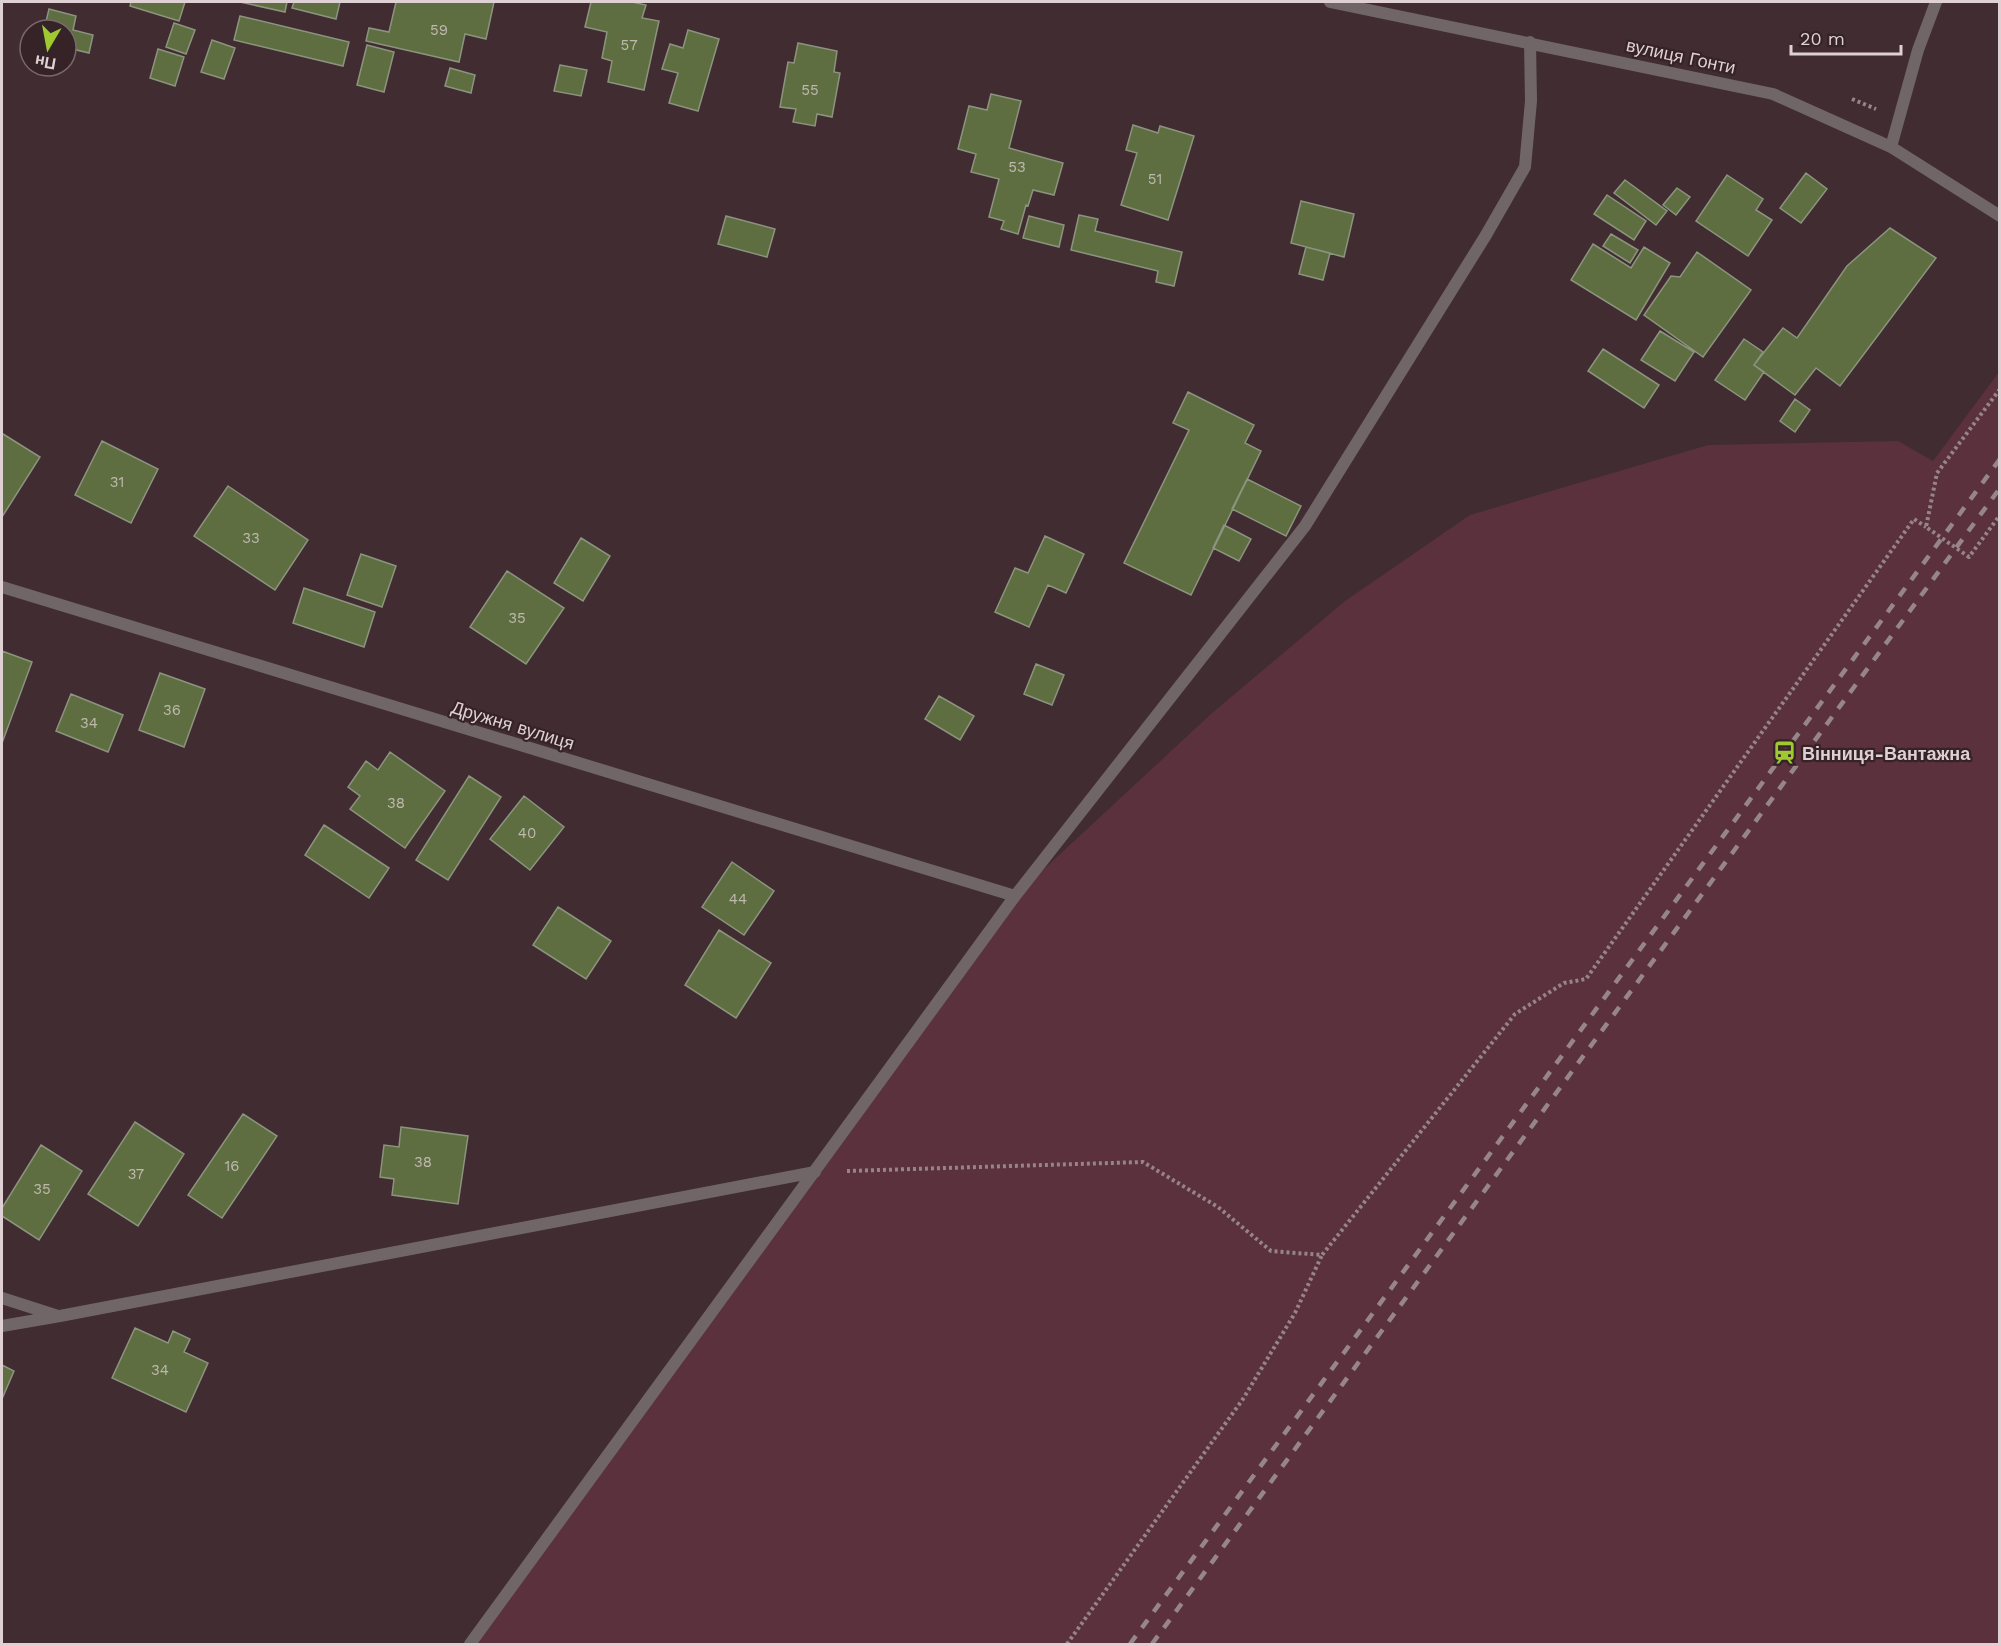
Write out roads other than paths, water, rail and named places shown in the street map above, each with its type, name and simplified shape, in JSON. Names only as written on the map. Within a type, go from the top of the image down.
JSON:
[{"type":"street","name":"вулиця Гонти","points":[[1330,2],[1773,94],[1891,147],[2000,216]]},
{"type":"street","points":[[1891,147],[1918,50],[1936,2]]},
{"type":"street","points":[[470,1644],[1015,896],[1305,526],[1486,235],[1525,167],[1532,101],[1530,42]]},
{"type":"street","name":"Дружня вулиця","points":[[2,588],[1015,896]]},
{"type":"street","points":[[2,1326],[815,1172]]},
{"type":"street","points":[[2,1298],[60,1316]]},
{"type":"railway","points":[[1130,1644],[2000,459]]},
{"type":"railway","points":[[1152,1644],[2000,488]]},
{"type":"place","name":"Вінниця-Вантажна","points":[[1784,753]]}]
